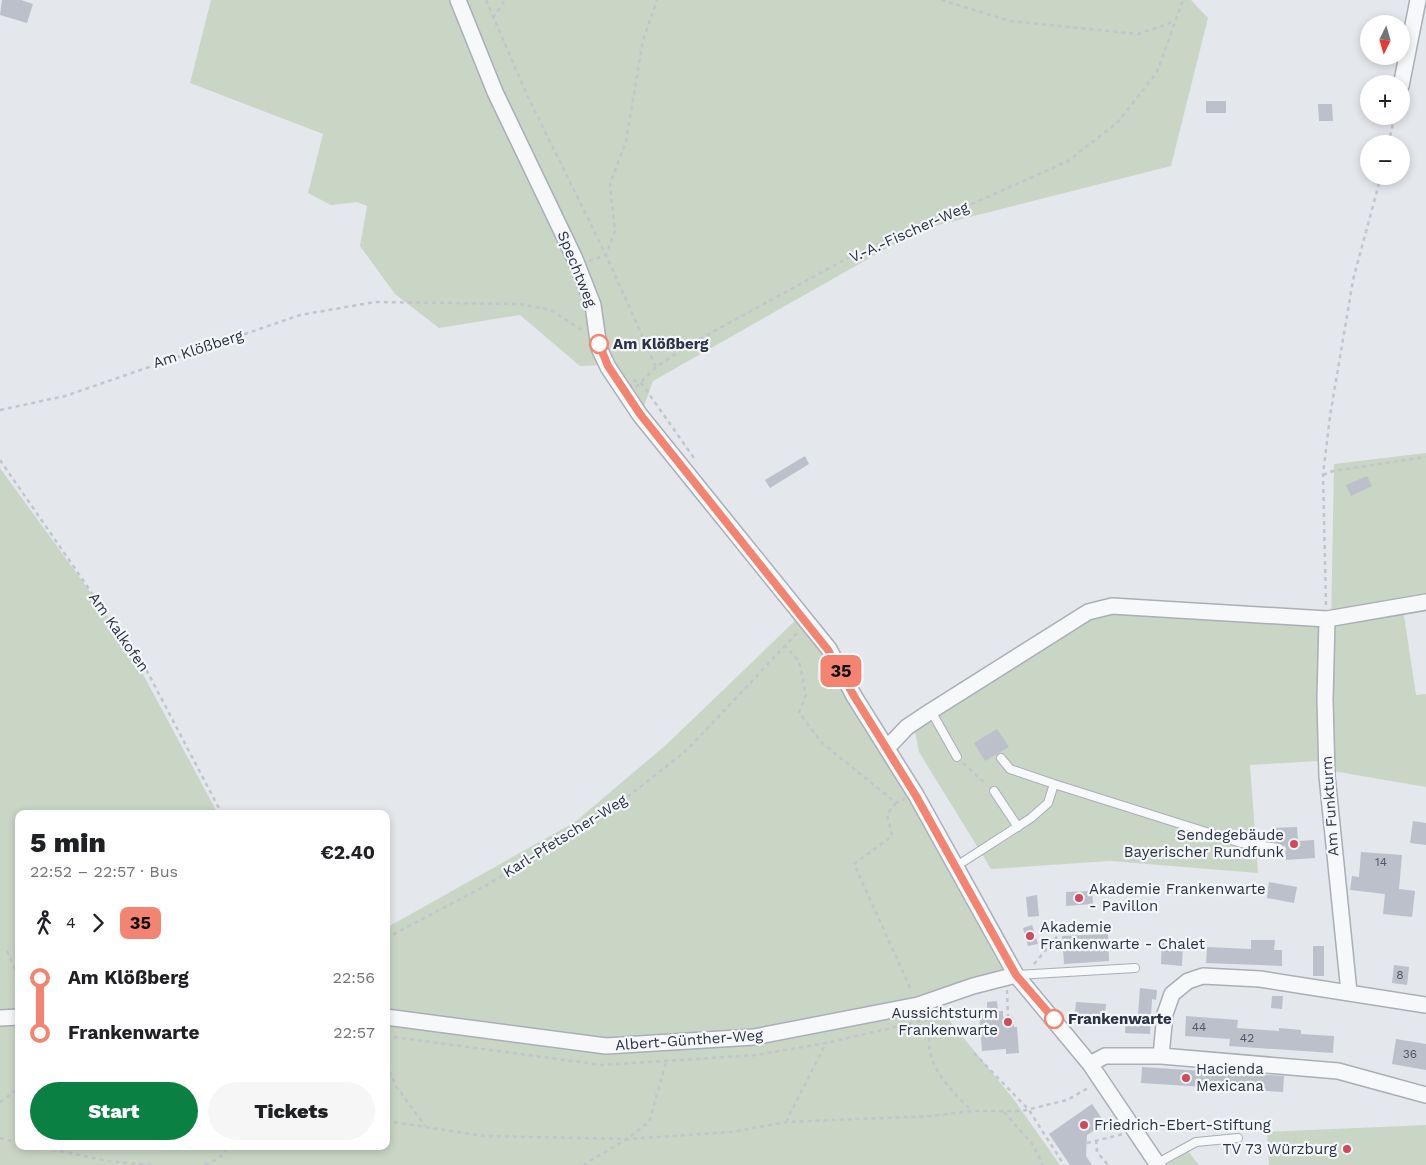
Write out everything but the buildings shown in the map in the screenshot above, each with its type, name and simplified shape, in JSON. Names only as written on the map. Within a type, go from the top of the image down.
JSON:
[{"type":"street","name":"Spechtweg","points":[[458,0],[495,92],[575,259],[593,305],[598,341],[608,366],[640,414],[808,622],[828,650],[916,796],[1016,976],[1090,1064],[1157,1164]]},
{"type":"street","points":[[1403,75],[1418,0]]},
{"type":"street","points":[[887,748],[907,727],[1046,636],[1088,612],[1112,606],[1326,619],[1426,602]]},
{"type":"street","name":"Am Funkturm","points":[[1326,619],[1325,700],[1327,776],[1349,992]]},
{"type":"street","name":"Albert-Günther-Weg","points":[[390,1018],[606,1046],[754,1038],[918,1004],[1016,976]]},
{"type":"street","points":[[1161,1056],[1165,1014],[1172,994],[1188,982],[1204,976],[1260,979],[1426,1005]]},
{"type":"street","points":[[0,1018],[15,1017]]},
{"type":"street","points":[[1090,1064],[1105,1056],[1161,1056],[1338,1070],[1426,1094]]},
{"type":"lane","points":[[931,711],[957,757]]},
{"type":"lane","points":[[1001,758],[1010,769],[1054,784],[1241,843],[1279,848]]},
{"type":"lane","points":[[955,867],[1018,827],[1048,803],[1054,784]]},
{"type":"lane","points":[[994,791],[1018,827]]},
{"type":"lane","points":[[1016,976],[1135,968]]},
{"type":"lane","points":[[1157,1164],[1196,1142],[1238,1138]]},
{"type":"path","points":[[486,0],[527,96],[606,255],[656,367]]},
{"type":"path","points":[[493,19],[505,0]]},
{"type":"path","points":[[606,255],[615,231],[610,184],[626,141],[643,40],[657,0]]},
{"type":"path","points":[[941,0],[1010,20],[1138,34],[1173,22]]},
{"type":"path","name":"V.-A.-Fischer-Weg","points":[[682,440],[642,384],[656,367],[689,345],[846,259],[914,226],[945,216],[1068,162],[1118,122],[1157,72],[1173,22],[1183,0]]},
{"type":"path","points":[[1326,619],[1323,475],[1335,377],[1353,280],[1379,185]]},
{"type":"path","name":"Am Klößberg","points":[[0,410],[65,396],[300,315],[376,302],[520,304],[551,310],[598,341]]},
{"type":"path","points":[[1323,475],[1333,470],[1426,457]]},
{"type":"path","name":"Am Kalkofen","points":[[0,460],[96,599],[138,654],[220,810]]},
{"type":"path","name":"Karl-Pfetscher-Weg","points":[[390,936],[485,886],[612,809],[687,750],[784,645],[808,622]]},
{"type":"path","points":[[784,645],[799,661],[806,695],[799,712],[821,742],[896,803]]},
{"type":"path","points":[[957,757],[994,791]]},
{"type":"path","points":[[916,796],[896,803],[887,814],[892,836],[854,864],[918,1004]]},
{"type":"path","points":[[1008,1018],[1016,976],[1061,932],[1085,930],[1085,935]]},
{"type":"path","points":[[6,951],[15,970]]},
{"type":"path","points":[[930,1019],[928,1045],[933,1066],[972,1111]]},
{"type":"path","points":[[583,1165],[627,1139],[648,1122],[667,1059],[675,1042]]},
{"type":"path","points":[[786,1122],[826,1043]]},
{"type":"path","points":[[974,1053],[1029,1110],[1064,1165]]},
{"type":"path","points":[[390,1073],[396,1086],[426,1127]]},
{"type":"path","points":[[390,1122],[484,1136],[627,1139],[732,1132],[786,1122],[931,1116],[972,1111],[1003,1112],[1029,1110],[1067,1100],[1101,1082]]},
{"type":"path","points":[[0,1102],[15,1091]]},
{"type":"path","points":[[1003,1112],[1033,1145],[1043,1165]]},
{"type":"path","points":[[1087,1143],[1120,1137],[1132,1127]]},
{"type":"path","points":[[0,1138],[15,1141]]},
{"type":"path","points":[[1096,1140],[1097,1152],[1108,1165]]},
{"type":"path","points":[[55,1150],[106,1161],[152,1165]]},
{"type":"path","points":[[205,1165],[218,1159],[226,1150]]},
{"type":"path","points":[[592,1160],[593,1165]]},
{"type":"green space","points":[[211,0],[1191,0],[1208,18],[1171,166],[919,230],[653,381],[643,409],[601,365],[580,366],[520,315],[439,328],[395,294],[360,246],[367,206],[357,202],[331,205],[308,193],[323,134],[190,83]]},
{"type":"green space","points":[[1426,453],[1426,597],[1403,609],[1416,695],[1426,694],[1426,787],[1333,771],[1331,628],[1334,464]]},
{"type":"green space","points":[[0,468],[123,637],[216,810],[15,810],[15,1150],[390,1150],[390,926],[575,822],[667,744],[799,617],[883,748],[1009,972],[936,1004],[1012,1097],[1060,1165],[0,1165]]},
{"type":"green space","points":[[1126,611],[1323,625],[1321,761],[1250,765],[1258,873],[1110,861],[991,869],[919,752],[914,726],[1063,631],[1099,616]]},
{"type":"green space","name":"TV 73 Würzburg","points":[[1426,1125],[1426,1165],[1269,1165],[1267,1132]]},
{"type":"green space","points":[[1188,1151],[1199,1165],[1166,1165]]},
{"type":"bus line","name":"35","points":[[599,344],[608,366],[640,414],[764,571],[808,622],[828,650],[916,796],[1016,975],[1054,1019]]},
{"type":"place","name":"Am Klößberg","points":[[599,344]]},
{"type":"place","name":"Sendegebäude Bayerischer Rundfunk","points":[[1294,844]]},
{"type":"place","name":"Akademie Frankenwarte - Pavillon","points":[[1079,898]]},
{"type":"place","name":"Akademie Frankenwarte - Chalet","points":[[1030,936]]},
{"type":"place","name":"Frankenwarte","points":[[1054,1019]]},
{"type":"place","name":"Aussichtsturm Frankenwarte","points":[[1008,1022]]},
{"type":"place","name":"Hacienda Mexicana","points":[[1186,1078]]},
{"type":"place","name":"Friedrich-Ebert-Stiftung","points":[[1084,1125]]},
{"type":"place","name":"TV 73 Würzburg","points":[[1347,1149]]}]
